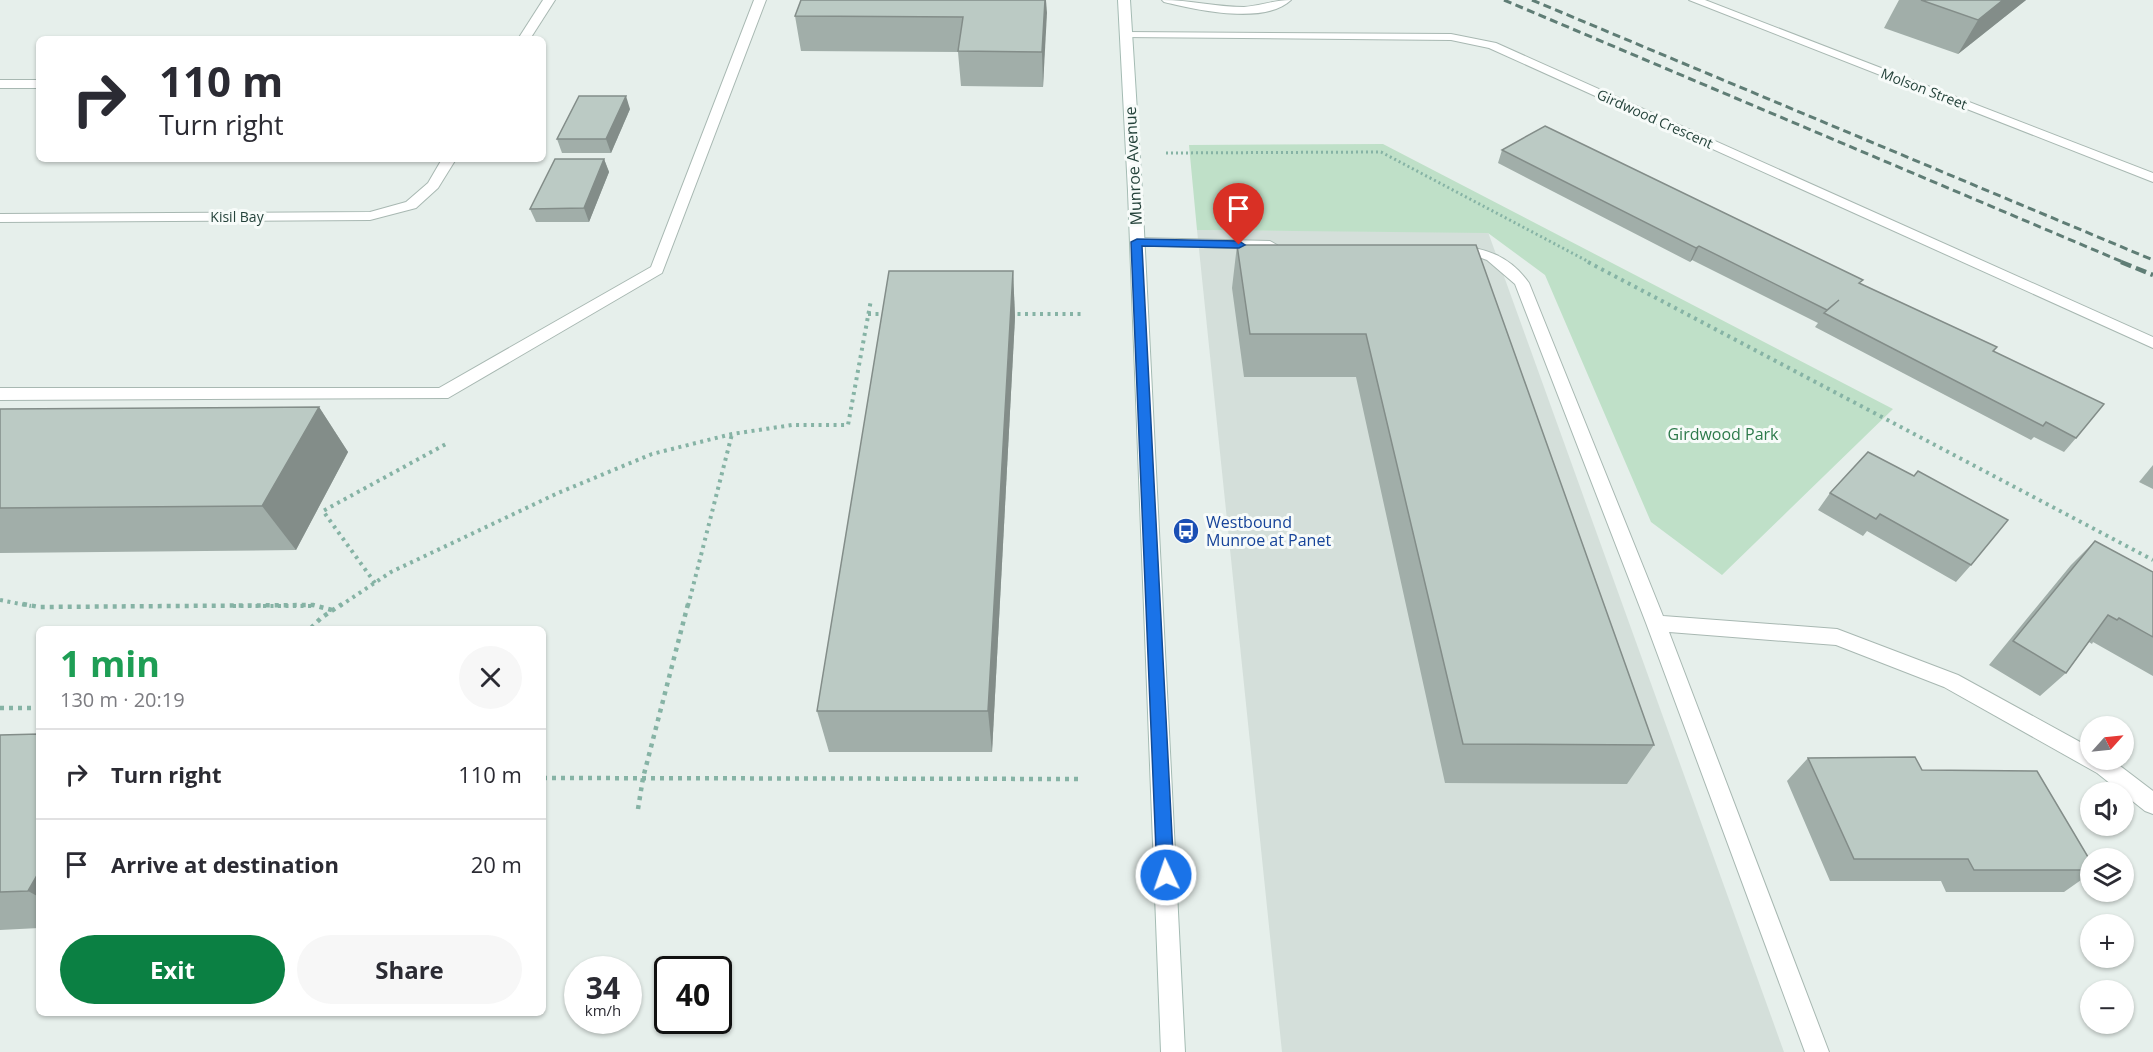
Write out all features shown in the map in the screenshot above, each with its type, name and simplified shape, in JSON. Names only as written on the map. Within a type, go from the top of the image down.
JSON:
[{"type":"street","points":[[526,36],[549,0]]},
{"type":"street","points":[[0,394],[442,393],[657,270],[760,0]]},
{"type":"street","name":"Munroe Avenue","points":[[1124,0],[1173,1052]]},
{"type":"street","points":[[1168,0],[1215,9],[1251,10],[1284,0]]},
{"type":"street","name":"Molson Street","points":[[1695,0],[2153,178]]},
{"type":"street","name":"Girdwood Crescent","points":[[1126,35],[1472,39],[1492,45],[2153,343]]},
{"type":"street","points":[[0,84],[36,84]]},
{"type":"street","name":"Kisil Bay","points":[[0,218],[370,216],[411,205],[433,185],[447,162]]},
{"type":"street","points":[[1137,242],[1286,246]]},
{"type":"street","points":[[1440,249],[1476,250],[1503,261],[1522,283],[1656,623],[1817,1052]]},
{"type":"street","points":[[1656,623],[1838,637],[1951,681],[2103,766],[2153,804]]},
{"type":"path","points":[[1132,154],[1381,152],[2153,560]]},
{"type":"path","points":[[313,626],[321,618],[391,572],[558,493],[652,454],[732,434],[792,425],[848,424],[871,300]]},
{"type":"path","points":[[868,314],[892,314]]},
{"type":"path","points":[[998,314],[1081,314]]},
{"type":"path","points":[[638,809],[643,778],[732,434]]},
{"type":"path","points":[[375,582],[322,511],[446,444]]},
{"type":"path","points":[[0,600],[39,607],[313,605],[333,610]]},
{"type":"path","points":[[0,708],[36,708]]},
{"type":"path","points":[[546,778],[1082,779]]},
{"type":"shaded area","points":[[1197,230],[1488,232],[1784,1052],[1282,1052]]},
{"type":"green space","name":"Girdwood Park","points":[[1383,144],[1893,409],[1722,575],[1651,522],[1545,275],[1488,233],[1197,230],[1189,145]]},
{"type":"building","points":[[801,0],[1045,0],[1042,52],[958,51],[963,17],[795,16]]},
{"type":"building","points":[[1921,0],[2003,0],[1978,20]]},
{"type":"building","points":[[579,96],[626,96],[606,139],[557,139]]},
{"type":"building","points":[[1545,126],[1863,280],[1859,283],[1997,347],[1993,351],[2104,404],[2076,438],[2046,422],[2043,426],[1824,313],[1839,300],[1827,310],[1699,246],[1696,248],[1502,150]]},
{"type":"building","points":[[555,159],[604,159],[584,208],[530,209]]},
{"type":"building","points":[[1237,245],[1476,245],[1654,745],[1463,744],[1366,334],[1250,334]]},
{"type":"building","points":[[889,271],[1013,271],[988,711],[817,711]]},
{"type":"building","points":[[319,407],[262,506],[0,508],[0,409]]},
{"type":"building","points":[[1868,452],[1914,476],[1918,471],[2008,520],[1971,565],[1880,514],[1876,519],[1830,493]]},
{"type":"building","points":[[2095,541],[2153,572],[2153,637],[2119,618],[2117,620],[2108,615],[2066,673],[2013,641]]},
{"type":"building","points":[[36,734],[36,877],[28,891],[0,892],[0,735]]},
{"type":"building","points":[[1915,757],[1922,770],[2037,771],[2083,848],[2080,848],[2080,870],[1974,870],[1968,859],[1854,859],[1808,758]]},
{"type":"railway","points":[[1504,0],[2125,263]]},
{"type":"railway","points":[[1532,0],[2153,260]]},
{"type":"railway","points":[[2121,262],[2153,275]]},
{"type":"place","name":"Westbound Munroe at Panet","points":[[1186,531]]},
{"type":"route","points":[[1166,875],[1137,242],[1239,245]]}]
